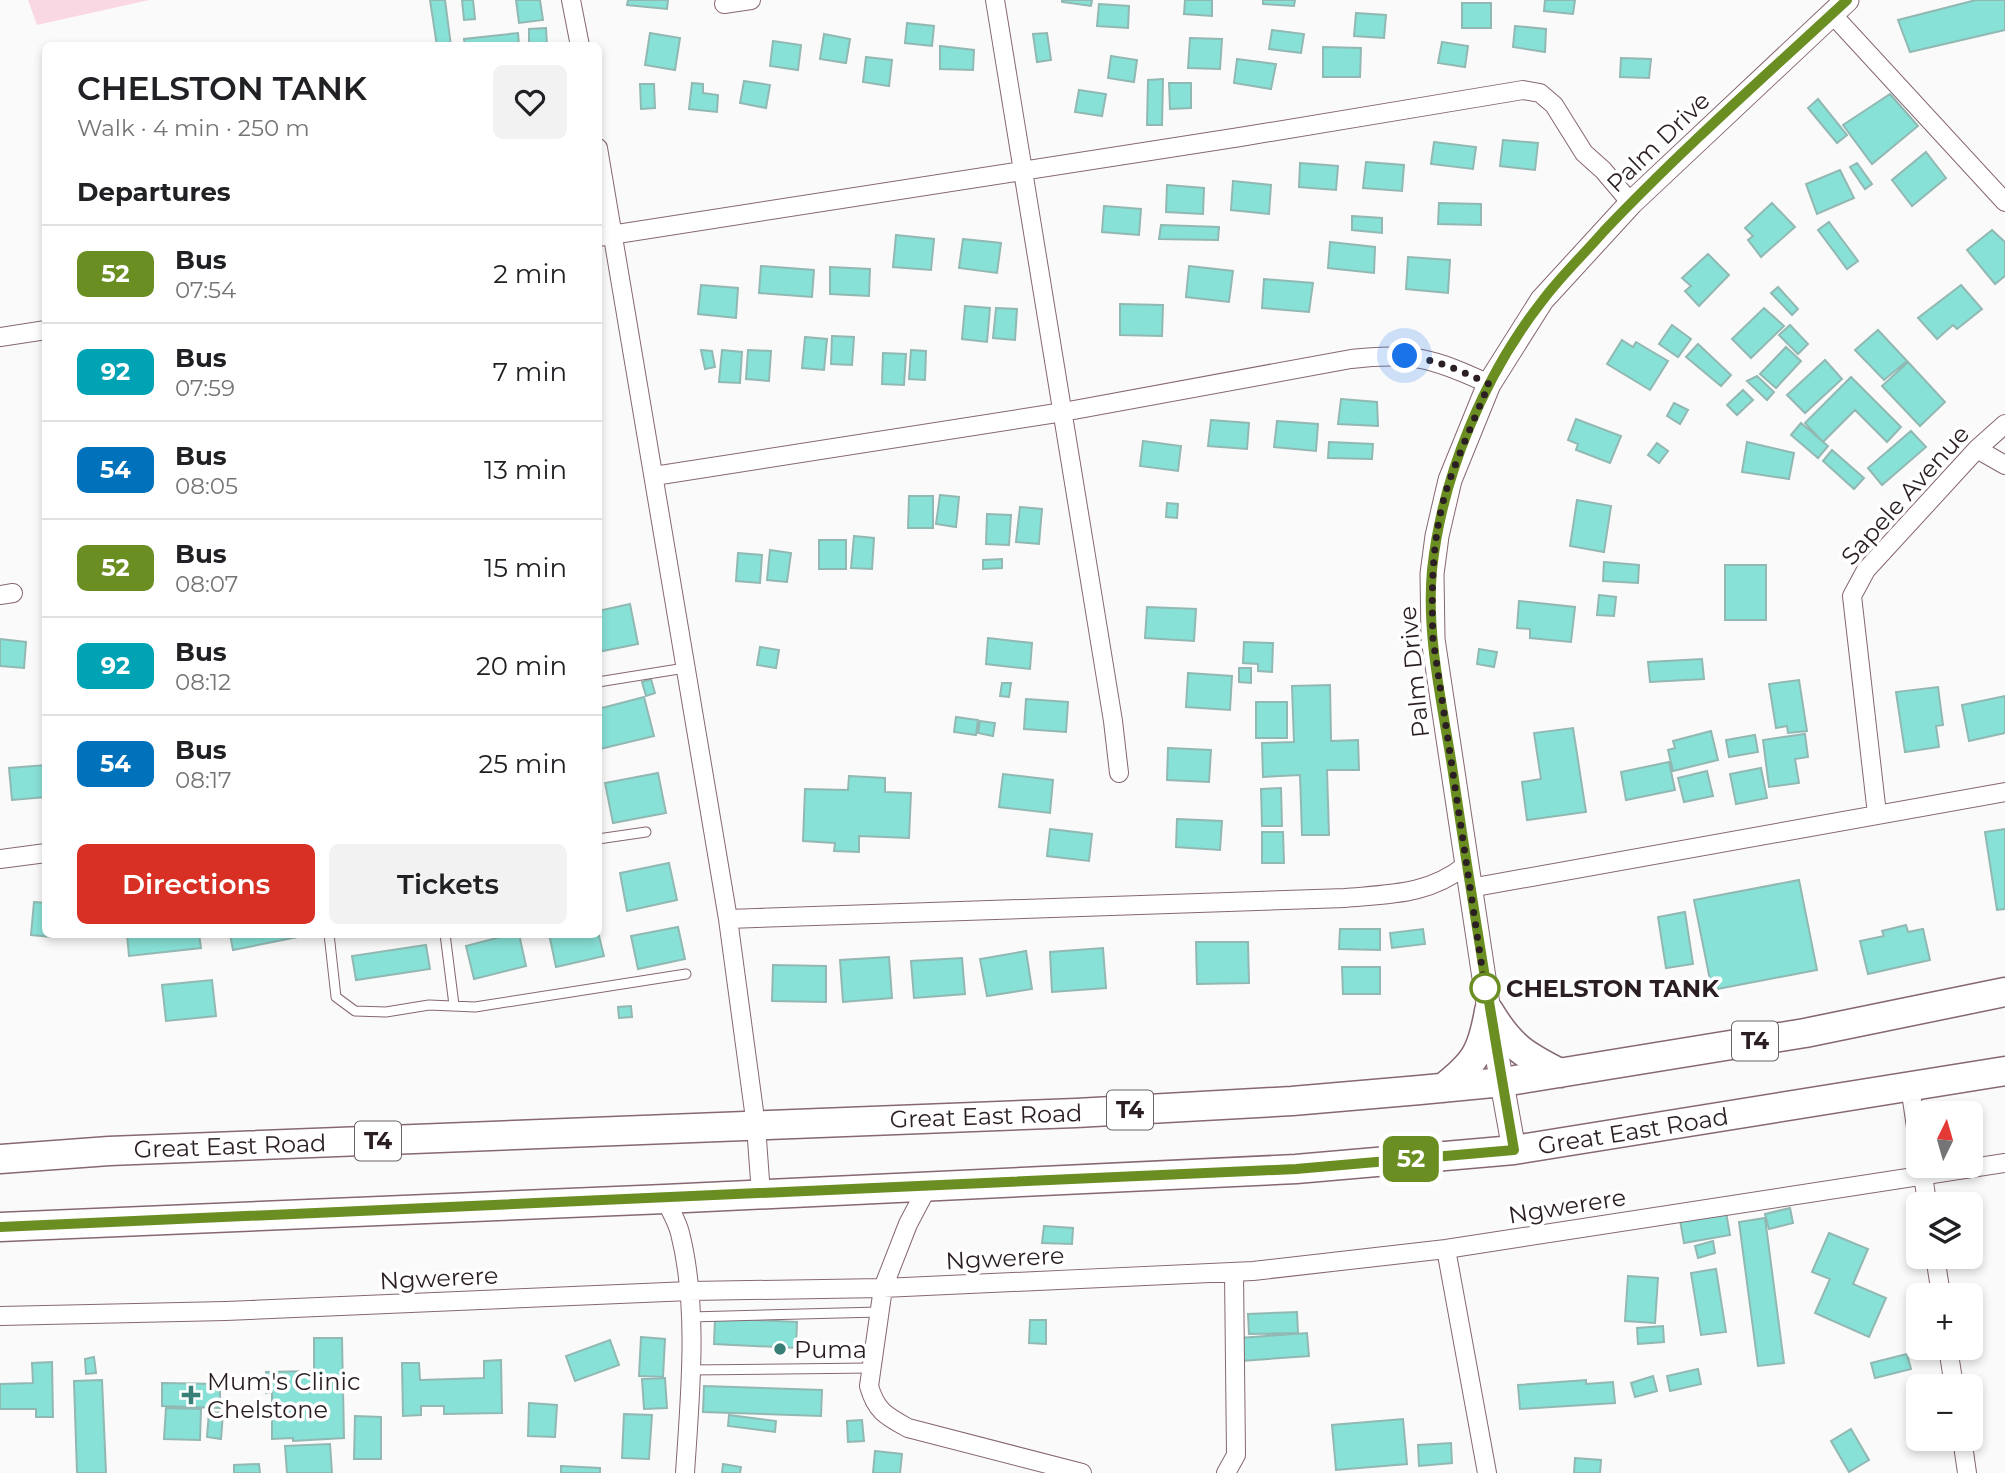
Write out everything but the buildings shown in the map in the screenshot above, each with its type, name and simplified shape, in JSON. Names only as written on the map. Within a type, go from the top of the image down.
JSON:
[{"type":"main road","name":"Great East Road","points":[[0,1160],[109,1151],[1076,1113],[1292,1101],[1503,1083],[1805,1033],[2005,992]]},
{"type":"main road","points":[[1489,1011],[1505,1038],[1530,1059],[1560,1073]]},
{"type":"main road","points":[[1443,1088],[1467,1069],[1483,1042],[1489,1011]]},
{"type":"main road","name":"Great East Road","points":[[0,1227],[1296,1169],[1514,1150],[2005,1071]]},
{"type":"street","points":[[571,0],[579,42]]},
{"type":"street","points":[[724,4],[751,0]]},
{"type":"street","points":[[995,0],[1113,721],[1119,773]]},
{"type":"street","points":[[1840,7],[2005,202]]},
{"type":"street","name":"Palm Drive","points":[[1514,1150],[1489,1011],[1433,639],[1432,574],[1437,536],[1450,480],[1489,384],[1542,300],[1631,203],[1840,7]]},
{"type":"street","points":[[606,236],[1522,90],[1540,93],[1554,105],[1584,153],[1604,170],[1631,203]]},
{"type":"street","points":[[602,192],[606,236],[654,476],[728,919],[756,1126],[761,1194]]},
{"type":"street","points":[[0,337],[42,331]]},
{"type":"street","points":[[654,476],[1063,412],[1351,359],[1387,355],[1423,358],[1452,367],[1489,384]]},
{"type":"street","name":"Sapele Avenue","points":[[1877,814],[1852,596],[1866,570],[1977,449],[2005,424]]},
{"type":"street","points":[[1977,449],[2005,465]]},
{"type":"street","points":[[1470,888],[2005,792]]},
{"type":"street","points":[[0,859],[42,854]]},
{"type":"street","points":[[728,919],[1345,898],[1398,894],[1428,888],[1450,878],[1466,865]]},
{"type":"street","points":[[1910,1086],[1912,1101]]},
{"type":"street","name":"Ngwerere","points":[[1983,1165],[2005,1163]]},
{"type":"street","name":"Ngwerere","points":[[0,1316],[226,1311],[690,1290],[883,1288],[1234,1272],[1374,1259],[1446,1249],[1906,1174]]},
{"type":"street","points":[[928,1186],[913,1213],[883,1288],[869,1386],[873,1400],[885,1416],[908,1428],[1082,1473]]},
{"type":"street","points":[[664,1199],[679,1231],[690,1290],[690,1370],[685,1473]]},
{"type":"street","points":[[1446,1249],[1488,1473]]},
{"type":"street","points":[[1226,1473],[1236,1455],[1234,1272]]},
{"type":"street","points":[[1964,1451],[1967,1473]]},
{"type":"lane","points":[[602,681],[685,668]]},
{"type":"lane","points":[[602,838],[646,832]]},
{"type":"lane","points":[[329,938],[336,997],[355,1011],[386,1012],[429,1005],[475,1007],[686,974]]},
{"type":"lane","points":[[446,938],[454,1005]]},
{"type":"lane","points":[[690,1317],[879,1312]]},
{"type":"lane","points":[[690,1370],[871,1368]]},
{"type":"shaded area","points":[[28,0],[149,0],[37,25]]},
{"type":"bus line","name":"52","points":[[0,1227],[1296,1169],[1514,1150],[1489,1011],[1433,639],[1432,574],[1437,536],[1450,480],[1489,384],[1542,300],[1631,203],[1847,0]]},
{"type":"place","name":"CHELSTON TANK","points":[[1485,988]]},
{"type":"place","name":"Puma","points":[[780,1349]]},
{"type":"place","name":"Mum's Clinic Chelstone","points":[[191,1395]]},
{"type":"route","points":[[1405,356],[1423,358],[1452,367],[1489,384],[1450,480],[1437,536],[1432,574],[1433,639],[1485,988]]}]
